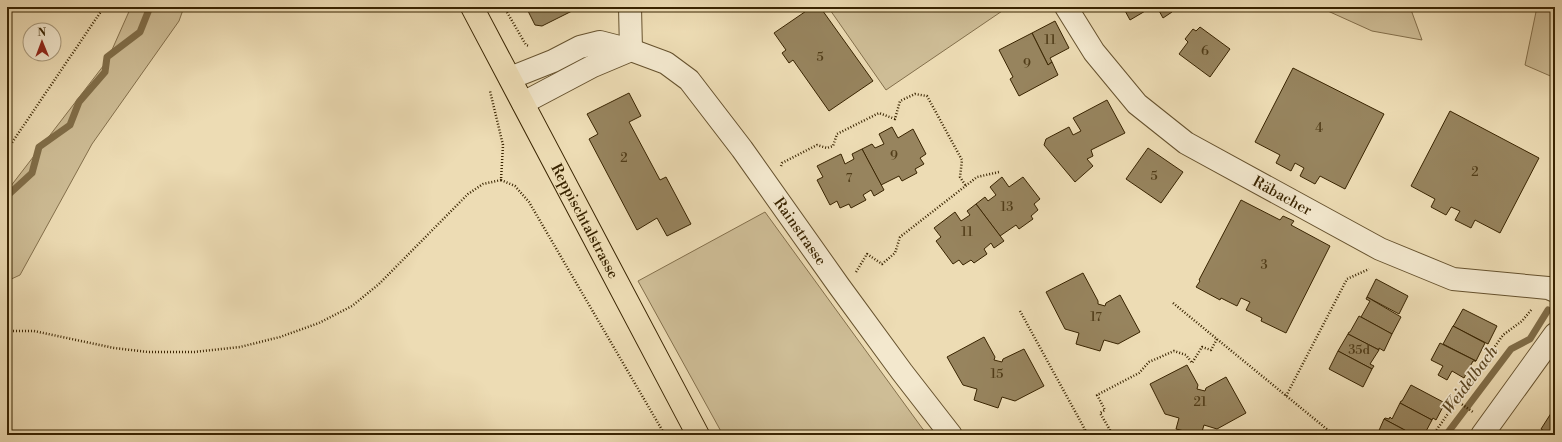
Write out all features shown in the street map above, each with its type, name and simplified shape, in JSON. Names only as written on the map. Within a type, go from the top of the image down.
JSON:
[{"type":"main road","name":"Reppischtalstrasse","points":[[472,7],[698,435]]},
{"type":"street","points":[[523,103],[593,66],[631,50],[630,7]]},
{"type":"street","name":"Räbacher","points":[[1066,7],[1094,52],[1137,104],[1186,143],[1380,249],[1453,279],[1552,289]]},
{"type":"street","name":"Rainstrasse","points":[[510,78],[553,61],[580,47],[600,42],[631,50],[666,63],[689,80],[742,149],[902,372],[951,435]]},
{"type":"street","points":[[1482,435],[1555,334]]},
{"type":"path","points":[[7,150],[104,7]]},
{"type":"path","points":[[504,7],[526,45],[533,46]]},
{"type":"path","points":[[489,87],[503,144],[502,180]]},
{"type":"path","points":[[778,171],[782,163],[817,145],[827,148],[833,146],[837,134],[879,113],[894,119],[900,101],[915,94],[927,96],[962,160],[960,178],[966,186]]},
{"type":"path","points":[[867,254],[882,264],[895,253],[900,237],[977,177],[999,172]]},
{"type":"path","points":[[7,331],[34,331],[114,348],[148,352],[194,352],[240,347],[280,337],[319,324],[352,306],[379,284],[468,194],[483,184],[502,180],[515,186],[529,202],[664,435]]},
{"type":"path","points":[[1286,396],[1347,279],[1369,269],[1380,249]]},
{"type":"path","points":[[1433,435],[1503,335],[1522,320],[1552,289]]},
{"type":"path","points":[[1173,303],[1334,435]]},
{"type":"path","points":[[1020,311],[1088,435]]},
{"type":"path","points":[[1102,435],[1110,430],[1100,413],[1105,410],[1097,395],[1138,372],[1149,362],[1174,350],[1186,355],[1192,363],[1202,347],[1210,350],[1217,339]]},
{"type":"path","points":[[1457,401],[1472,412]]},
{"type":"path","points":[[1076,435],[1085,430]]},
{"type":"shaded area","points":[[131,7],[184,7],[179,21],[92,144],[20,275],[7,281],[7,191],[107,61]]},
{"type":"shaded area","points":[[828,7],[1008,7],[886,90]]},
{"type":"shaded area","points":[[1319,7],[1410,7],[1422,40],[1372,31]]},
{"type":"shaded area","points":[[1537,7],[1555,7],[1555,78],[1525,65]]},
{"type":"shaded area","points":[[765,212],[928,435],[723,435],[638,281]]},
{"type":"building","points":[[526,7],[577,7],[576,9],[542,26],[535,25]]},
{"type":"building","points":[[812,7],[820,7],[873,81],[829,111],[793,60],[789,63],[782,53],[786,50],[774,33]]},
{"type":"building","points":[[1123,7],[1152,7],[1130,20]]},
{"type":"building","points":[[1157,7],[1175,7],[1172,12],[1163,18]]},
{"type":"building","points":[[1055,21],[1069,48],[1050,58],[1052,62],[1048,65],[1032,33]]},
{"type":"building","points":[[1200,27],[1230,49],[1210,77],[1179,54],[1188,42],[1185,39],[1193,29],[1196,31]]},
{"type":"building","points":[[1032,33],[1048,65],[1052,62],[1058,75],[1019,96],[1010,79],[1013,77],[999,50]]},
{"type":"building","points":[[1293,68],[1384,114],[1345,189],[1320,176],[1315,184],[1300,176],[1304,168],[1295,163],[1291,171],[1276,163],[1280,155],[1255,142]]},
{"type":"building","points":[[629,93],[641,116],[629,122],[660,180],[666,177],[691,224],[667,236],[657,218],[637,230],[589,139],[598,134],[587,114]]},
{"type":"building","points":[[1107,100],[1125,133],[1091,150],[1093,156],[1087,159],[1093,166],[1075,182],[1044,145],[1046,139],[1069,127],[1073,135],[1081,131],[1073,118]]},
{"type":"building","points":[[1450,111],[1539,158],[1500,233],[1475,220],[1471,228],[1455,220],[1460,211],[1451,207],[1446,215],[1431,207],[1435,199],[1411,186]]},
{"type":"building","points":[[892,127],[898,138],[913,129],[926,154],[920,158],[924,164],[915,169],[917,173],[902,181],[899,176],[881,185],[862,149],[872,144],[875,148],[884,144],[879,134]]},
{"type":"building","points":[[1148,148],[1183,172],[1161,203],[1126,179]]},
{"type":"building","points":[[862,149],[884,190],[874,196],[871,190],[863,195],[866,200],[851,208],[849,204],[840,208],[837,201],[830,205],[817,180],[823,177],[817,166],[841,154],[845,164],[854,159],[852,154]]},
{"type":"building","points":[[1002,177],[1009,187],[1023,177],[1040,199],[1034,204],[1038,210],[1031,216],[1033,219],[1019,229],[1016,225],[1000,236],[976,204],[985,197],[988,201],[996,195],[990,187]]},
{"type":"building","points":[[1241,200],[1280,220],[1283,216],[1294,221],[1291,225],[1330,246],[1286,333],[1261,321],[1262,318],[1246,310],[1250,302],[1241,298],[1237,306],[1221,298],[1220,300],[1196,287]]},
{"type":"building","points":[[976,204],[1004,241],[994,248],[991,243],[984,249],[987,254],[974,263],[971,260],[963,265],[959,260],[953,264],[936,241],[941,237],[934,228],[955,212],[961,221],[970,215],[967,211]]},
{"type":"building","points":[[1083,273],[1098,301],[1098,304],[1105,306],[1106,303],[1120,295],[1140,332],[1118,344],[1104,340],[1100,351],[1076,344],[1079,333],[1065,329],[1046,292]]},
{"type":"building","points":[[1376,279],[1408,296],[1399,314],[1367,297]]},
{"type":"building","points":[[1367,297],[1401,317],[1392,334],[1361,317],[1370,301],[1366,299]]},
{"type":"building","points":[[1463,309],[1497,326],[1488,344],[1453,326]]},
{"type":"building","points":[[1359,316],[1392,334],[1384,351],[1379,348],[1379,350],[1348,334]]},
{"type":"building","points":[[1453,326],[1485,343],[1476,361],[1443,344]]},
{"type":"building","points":[[1348,334],[1379,350],[1370,364],[1374,366],[1372,369],[1338,351]]},
{"type":"building","points":[[984,337],[995,357],[994,360],[1002,362],[1003,359],[1024,349],[1044,386],[1015,401],[1002,397],[998,408],[974,400],[977,389],[963,385],[947,357]]},
{"type":"building","points":[[1440,343],[1476,361],[1473,361],[1464,378],[1452,371],[1447,380],[1438,375],[1443,366],[1431,360]]},
{"type":"building","points":[[1338,351],[1372,369],[1363,387],[1329,369]]},
{"type":"building","points":[[1187,365],[1198,385],[1197,389],[1205,391],[1206,388],[1226,377],[1246,413],[1217,429],[1204,425],[1201,435],[1176,429],[1179,418],[1165,414],[1150,384]]},
{"type":"building","points":[[1411,385],[1445,403],[1436,420],[1433,418],[1432,420],[1400,403]]},
{"type":"building","points":[[1400,403],[1432,420],[1424,435],[1414,435],[1384,419],[1389,419],[1390,417],[1392,419]]},
{"type":"building","points":[[1555,407],[1555,435],[1551,435],[1541,429]]},
{"type":"building","points":[[1384,419],[1414,435],[1377,435]]},
{"type":"waterway","points":[[7,196],[32,173],[39,147],[70,125],[79,102],[105,72],[107,57],[140,32],[150,7]]},
{"type":"waterway","name":"Weidelbach","points":[[1446,435],[1511,349],[1530,339],[1548,310]]}]
